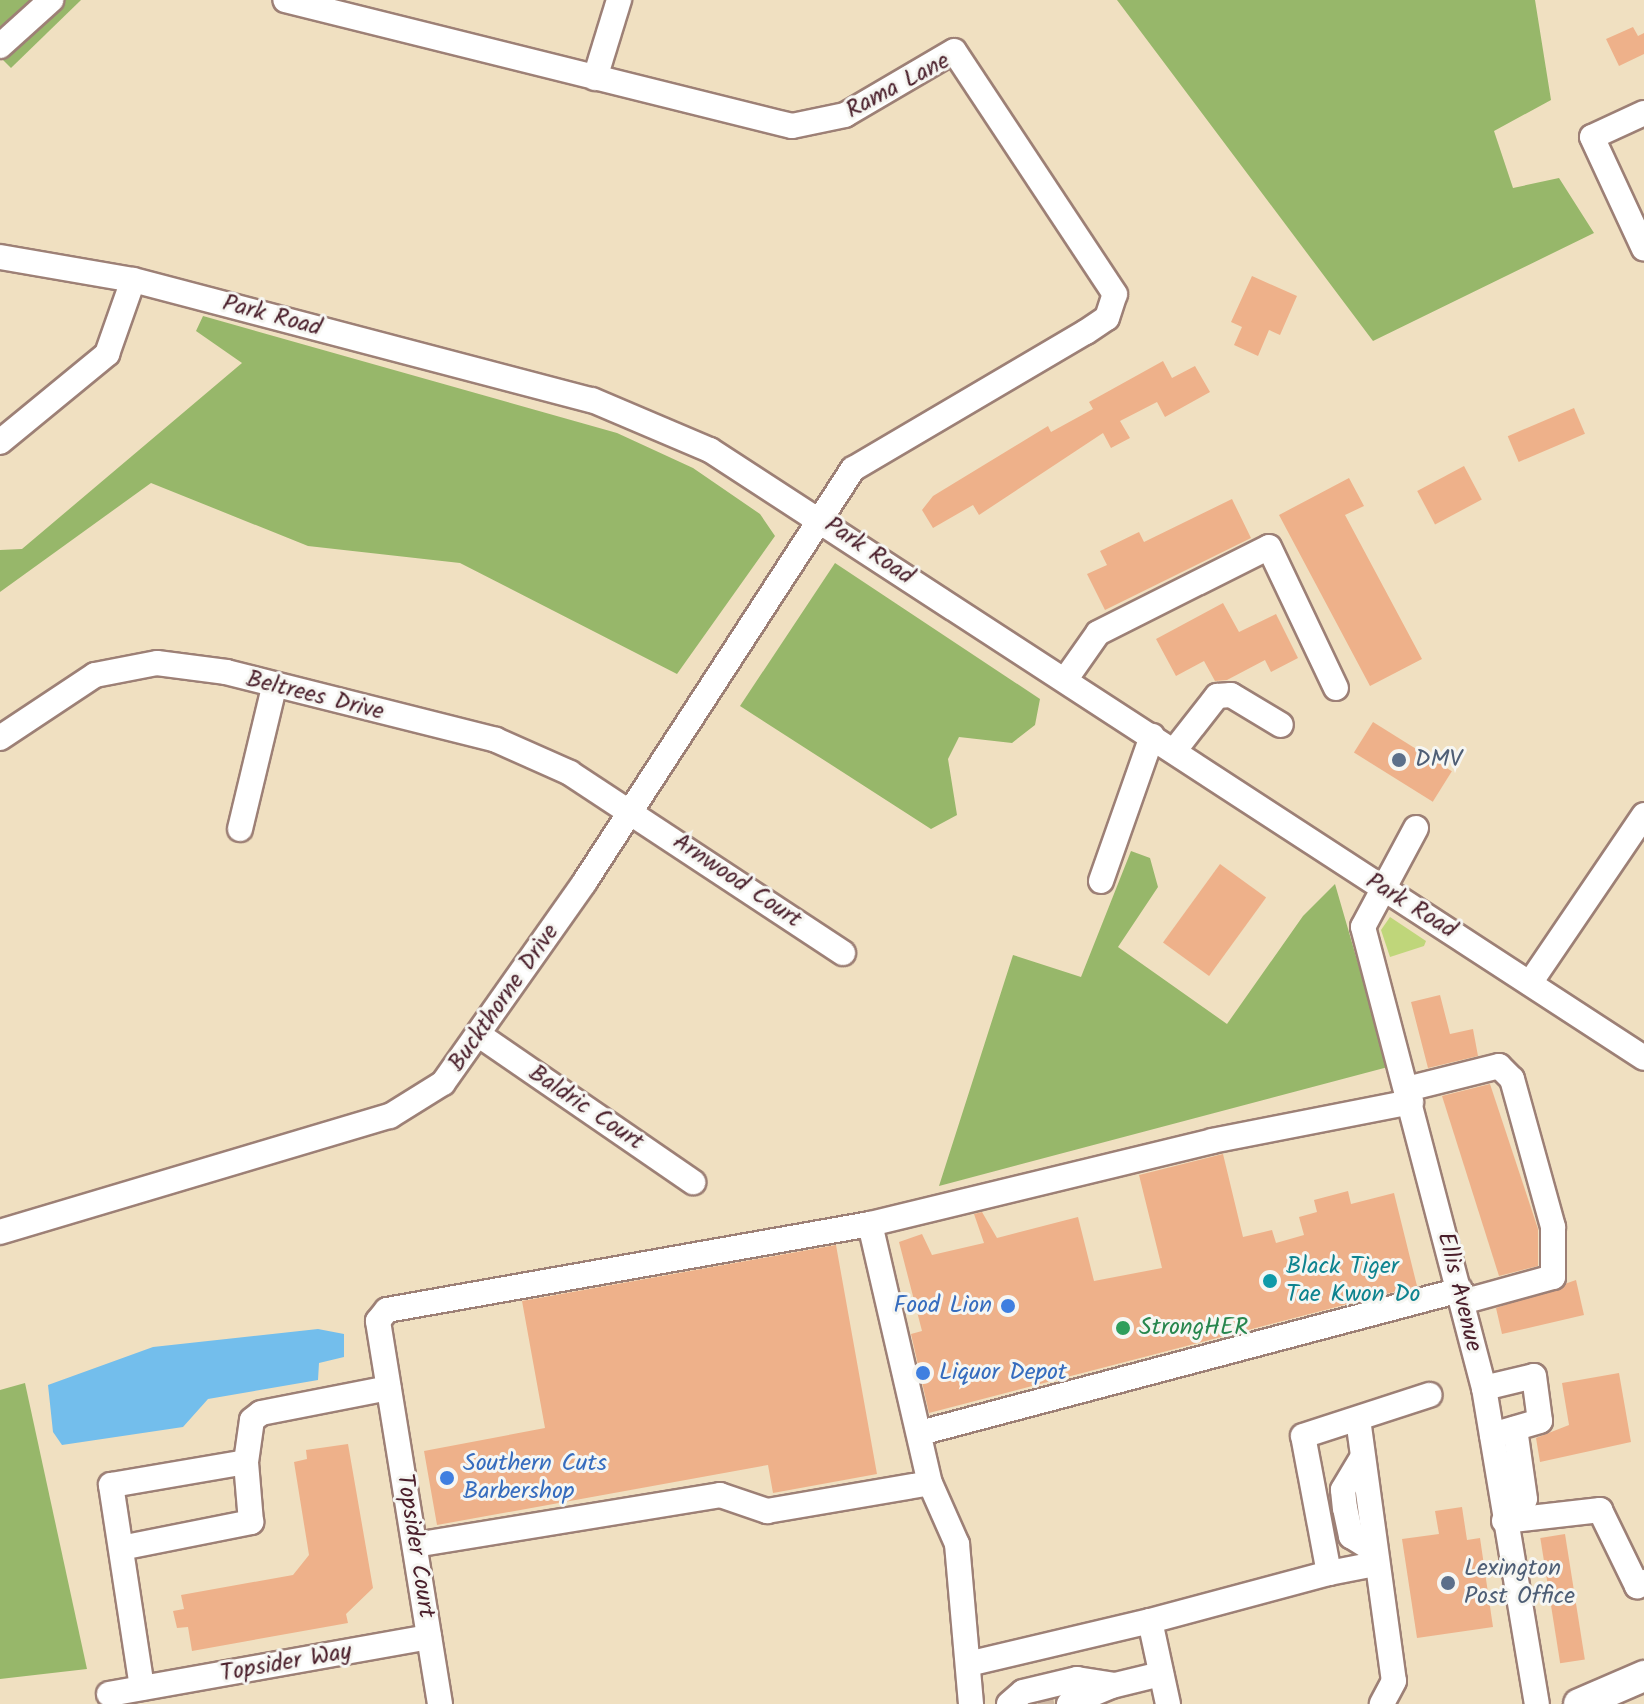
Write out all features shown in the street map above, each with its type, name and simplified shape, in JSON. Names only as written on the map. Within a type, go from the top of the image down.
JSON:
[{"type":"main road","points":[[1579,1704],[1644,1676]]},
{"type":"street","points":[[0,46],[51,0]]},
{"type":"street","name":"Rama Lane","points":[[285,0],[774,125],[810,125],[845,115],[954,51],[1115,294],[1107,318],[867,457],[822,519]]},
{"type":"street","points":[[595,78],[619,0]]},
{"type":"street","points":[[1644,113],[1592,137],[1644,249]]},
{"type":"street","name":"Park Road","points":[[0,257],[133,280],[592,400],[710,450],[822,519],[1644,1057]]},
{"type":"street","points":[[0,442],[107,354],[133,280]]},
{"type":"street","name":"Buckthorne Drive","points":[[0,1232],[390,1116],[443,1083],[479,1035],[631,810],[822,519]]},
{"type":"street","points":[[1065,680],[1098,633],[1269,547],[1336,688]]},
{"type":"street","name":"Beltrees Drive","points":[[0,738],[68,689],[125,666],[191,666],[514,746],[631,810]]},
{"type":"street","points":[[240,829],[274,687]]},
{"type":"street","points":[[1174,751],[1217,696],[1231,695],[1281,725]]},
{"type":"street","points":[[1101,881],[1152,736]]},
{"type":"street","name":"Arnwood Court","points":[[631,810],[843,953]]},
{"type":"street","points":[[1530,983],[1644,815]]},
{"type":"street","name":"Ellis Avenue","points":[[1416,828],[1379,886],[1363,927],[1484,1388],[1504,1432],[1505,1515],[1537,1704]]},
{"type":"street","name":"Baldric Court","points":[[479,1035],[693,1182]]},
{"type":"street","name":"Topsider Court","points":[[440,1704],[378,1321],[387,1310],[870,1224],[1409,1096],[1499,1066],[1512,1079],[1553,1227],[1553,1277],[1461,1296]]},
{"type":"street","points":[[870,1224],[930,1483],[957,1544],[971,1704]]},
{"type":"street","points":[[920,1433],[1461,1296]]},
{"type":"street","points":[[1484,1388],[1534,1376],[1540,1421],[1504,1432]]},
{"type":"street","points":[[121,1548],[251,1522],[246,1462],[252,1420],[261,1413],[389,1388]]},
{"type":"street","points":[[1329,1573],[1303,1436],[1429,1395]]},
{"type":"street","points":[[1358,1419],[1374,1557],[1394,1681],[1382,1704]]},
{"type":"street","points":[[109,1694],[142,1688],[111,1485],[246,1462]]},
{"type":"street","points":[[415,1545],[720,1495],[767,1511],[930,1483]]},
{"type":"street","points":[[1505,1515],[1600,1510],[1637,1586],[1644,1582]]},
{"type":"street","points":[[968,1664],[1150,1621],[1329,1573],[1374,1557]]},
{"type":"street","points":[[1150,1621],[1168,1704]]},
{"type":"street","name":"Topsider Way","points":[[142,1688],[429,1637]]},
{"type":"street","points":[[1062,1702],[1115,1696],[1161,1674]]},
{"type":"street","points":[[1009,1704],[1023,1692],[1077,1679],[1115,1696]]},
{"type":"green space","points":[[0,0],[81,0],[11,68],[0,57]]},
{"type":"green space","points":[[1117,0],[1535,0],[1551,100],[1494,131],[1513,188],[1559,178],[1594,233],[1373,341]]},
{"type":"green space","points":[[203,316],[617,433],[693,468],[760,514],[775,536],[677,674],[460,563],[308,546],[151,483],[0,592],[0,550],[22,549],[242,363],[196,331]]},
{"type":"green space","points":[[835,563],[1040,699],[1035,725],[1012,743],[959,737],[948,759],[957,815],[931,829],[740,706]]},
{"type":"green space","points":[[1131,851],[1150,858],[1158,887],[1118,947],[1227,1024],[1303,916],[1335,884],[1388,1067],[939,1186],[1013,955],[1081,977]]},
{"type":"green space","points":[[1390,917],[1426,941],[1424,946],[1390,957],[1381,930]]},
{"type":"green space","points":[[25,1383],[87,1669],[0,1679],[0,1390]]},
{"type":"water","points":[[318,1329],[344,1334],[344,1357],[319,1363],[318,1380],[208,1399],[183,1427],[62,1445],[53,1432],[48,1385],[153,1347]]},
{"type":"building","points":[[1633,27],[1638,36],[1644,33],[1644,54],[1619,66],[1606,39]]},
{"type":"building","points":[[1252,276],[1297,296],[1280,335],[1269,330],[1258,356],[1234,345],[1242,327],[1231,322]]},
{"type":"building","points":[[1163,361],[1172,378],[1195,366],[1210,392],[1165,417],[1157,402],[1120,421],[1130,438],[1111,448],[1103,433],[979,515],[973,505],[933,528],[922,510],[933,496],[1048,426],[1051,432],[1093,409],[1089,402]]},
{"type":"building","points":[[1574,408],[1585,434],[1519,462],[1508,436]]},
{"type":"building","points":[[1464,466],[1482,500],[1435,524],[1417,491]]},
{"type":"building","points":[[1349,478],[1364,506],[1345,515],[1422,659],[1370,686],[1279,515]]},
{"type":"building","points":[[1232,499],[1251,538],[1105,610],[1087,574],[1107,565],[1100,551],[1139,532],[1144,542]]},
{"type":"building","points":[[1223,603],[1239,632],[1276,614],[1298,658],[1271,672],[1265,660],[1227,680],[1215,681],[1204,661],[1176,676],[1156,639]]},
{"type":"building","points":[[1373,722],[1452,771],[1433,802],[1354,753]]},
{"type":"building","points":[[1220,864],[1266,898],[1209,976],[1163,942]]},
{"type":"building","points":[[1440,995],[1450,1034],[1473,1029],[1478,1056],[1428,1068],[1411,1002]]},
{"type":"building","points":[[1490,1084],[1538,1229],[1538,1266],[1499,1276],[1442,1096]]},
{"type":"building","points":[[1223,1154],[1243,1237],[1272,1230],[1276,1243],[1304,1235],[1299,1217],[1317,1212],[1314,1200],[1348,1191],[1351,1204],[1394,1193],[1417,1286],[929,1413],[911,1334],[922,1331],[899,1242],[922,1234],[932,1255],[984,1243],[974,1214],[982,1212],[997,1238],[1078,1217],[1094,1281],[1162,1268],[1139,1175]]},
{"type":"building","points":[[836,1245],[877,1474],[773,1493],[768,1465],[437,1525],[424,1451],[545,1428],[522,1301]]},
{"type":"building","points":[[1576,1280],[1584,1315],[1502,1334],[1496,1308]]},
{"type":"building","points":[[1619,1373],[1631,1442],[1540,1462],[1536,1438],[1569,1425],[1562,1383]]},
{"type":"building","points":[[348,1444],[373,1588],[346,1614],[348,1623],[192,1651],[188,1627],[177,1628],[173,1611],[184,1609],[181,1595],[293,1575],[309,1555],[294,1462],[307,1459],[306,1450]]},
{"type":"building","name":"Lexington Post Office","points":[[1462,1507],[1467,1540],[1480,1538],[1493,1627],[1417,1638],[1402,1539],[1439,1534],[1435,1511]]},
{"type":"building","points":[[1565,1534],[1585,1659],[1560,1663],[1540,1538]]},
{"type":"tunnel","points":[[1038,1704],[1054,1700]]},
{"type":"place","name":"DMV","points":[[1399,760]]},
{"type":"place","name":"Black Tiger Tae Kwon Do","points":[[1270,1281]]},
{"type":"place","name":"Food Lion","points":[[1008,1306]]},
{"type":"place","name":"StrongHER","points":[[1123,1328]]},
{"type":"place","name":"Liquor Depot","points":[[923,1373]]},
{"type":"place","name":"Southern Cuts Barbershop","points":[[447,1478]]},
{"type":"place","name":"Lexington Post Office","points":[[1448,1583]]}]
